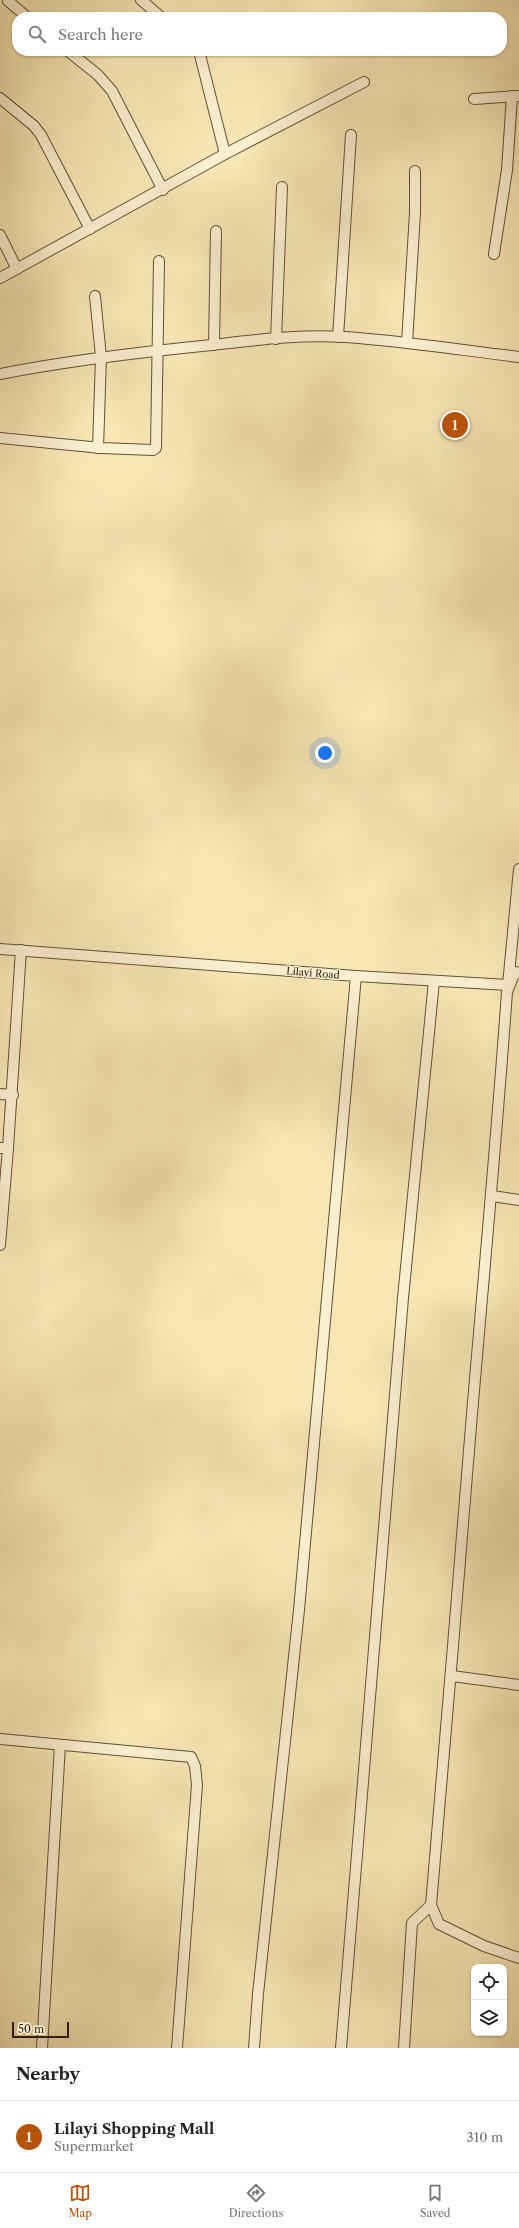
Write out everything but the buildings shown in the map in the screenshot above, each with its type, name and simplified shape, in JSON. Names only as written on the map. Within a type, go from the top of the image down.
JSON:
[{"type":"street","points":[[142,0],[155,12]]},
{"type":"street","points":[[5,3],[19,12]]},
{"type":"street","points":[[74,56],[98,75],[112,91],[163,190]]},
{"type":"street","points":[[201,56],[225,154]]},
{"type":"street","points":[[0,278],[163,190],[225,154],[364,82]]},
{"type":"street","points":[[474,99],[516,96],[507,170],[494,254]]},
{"type":"street","points":[[0,98],[34,126],[41,135],[90,229]]},
{"type":"street","points":[[338,337],[351,135]]},
{"type":"street","points":[[407,343],[415,213],[415,171]]},
{"type":"street","points":[[276,339],[282,187]]},
{"type":"street","points":[[214,344],[216,231]]},
{"type":"street","points":[[0,235],[17,268]]},
{"type":"street","points":[[0,438],[98,448],[153,450],[156,448],[159,261]]},
{"type":"street","points":[[95,296],[101,356],[98,448]]},
{"type":"street","points":[[0,374],[101,356],[276,339],[338,337],[407,343],[519,357]]},
{"type":"street","points":[[519,869],[508,985],[492,1196],[480,1316],[452,1676],[431,1905],[439,1924],[484,1946],[519,1958]]},
{"type":"street","name":"Lilayi Road","points":[[0,949],[356,976],[508,985]]},
{"type":"street","points":[[0,1245],[4,1148],[12,1094],[21,950]]},
{"type":"street","points":[[508,985],[515,972],[519,973]]},
{"type":"street","points":[[254,2048],[258,1994],[300,1610],[356,976]]},
{"type":"street","points":[[341,2048],[403,1298],[434,981]]},
{"type":"street","points":[[0,1094],[12,1094]]},
{"type":"street","points":[[492,1196],[519,1200]]},
{"type":"street","points":[[452,1676],[519,1685]]},
{"type":"street","points":[[0,1739],[191,1756],[195,1766],[196,1785],[177,2048]]},
{"type":"street","points":[[42,2048],[60,1745]]},
{"type":"street","points":[[404,2048],[412,1923],[431,1905]]},
{"type":"place","name":"Lilayi Shopping Mall","points":[[455,425]]}]
